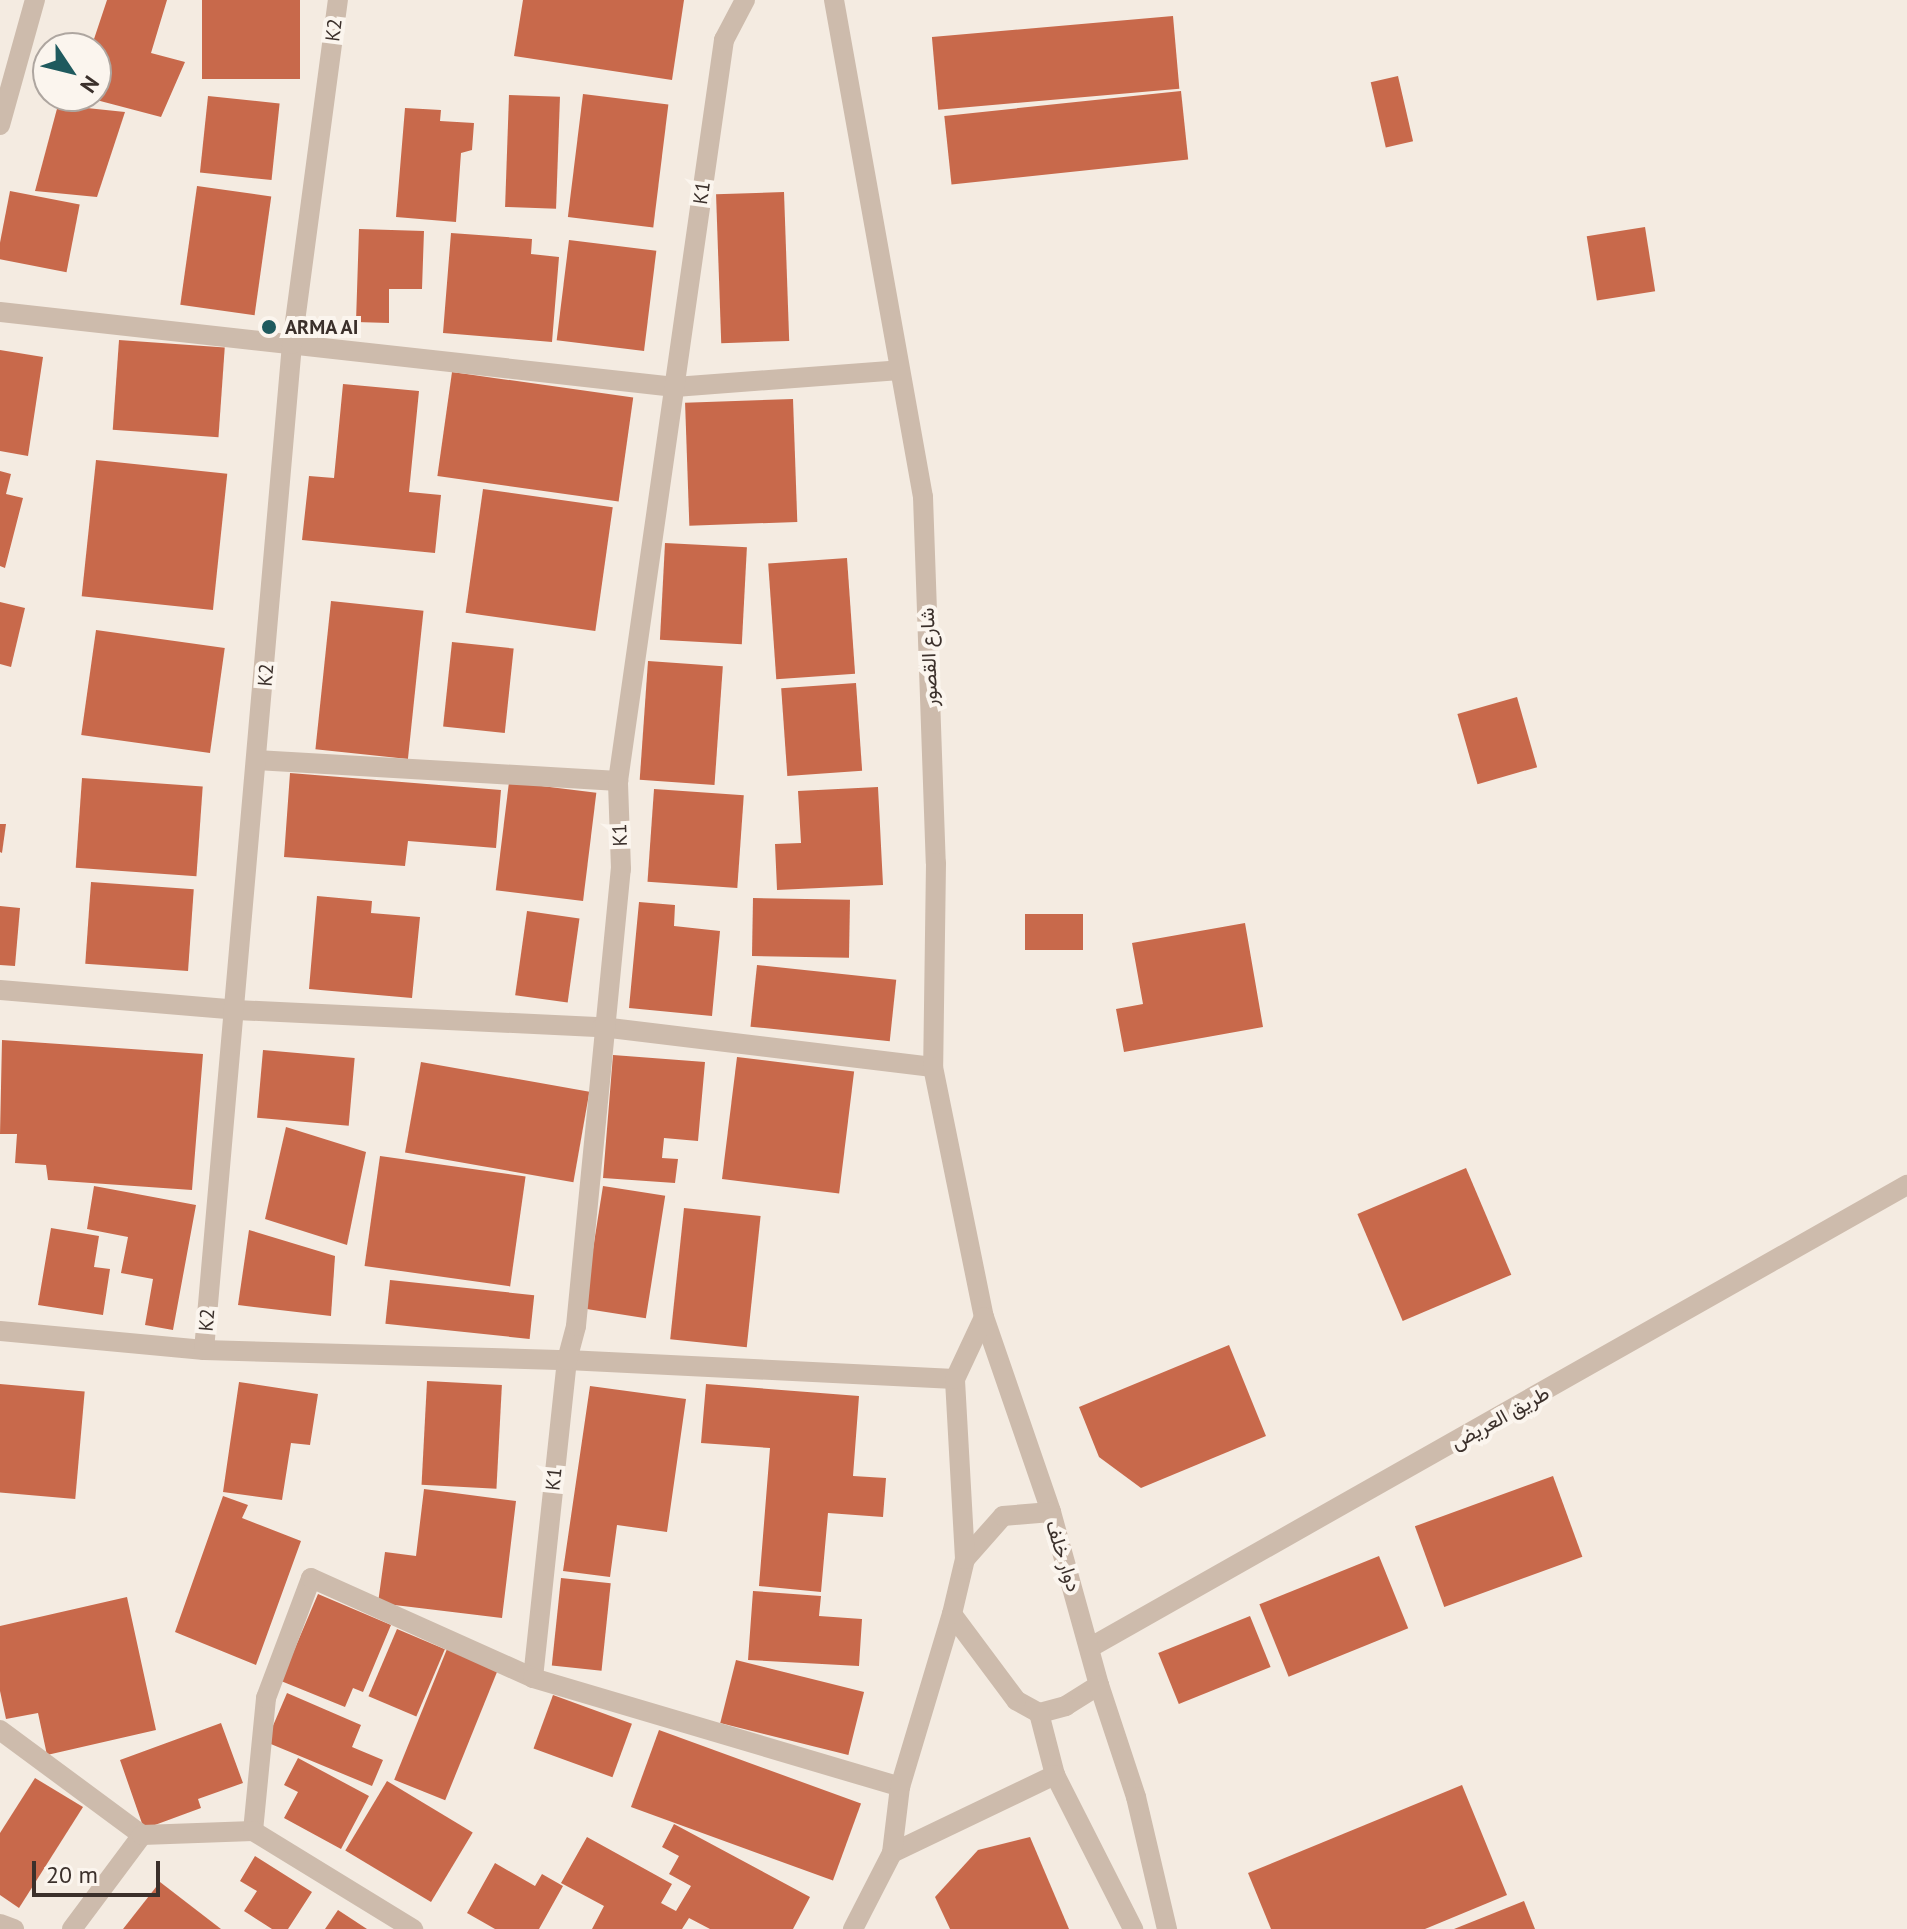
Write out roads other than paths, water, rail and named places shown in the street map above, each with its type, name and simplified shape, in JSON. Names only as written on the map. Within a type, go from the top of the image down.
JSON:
[{"type":"street","points":[[0,125],[35,0]]},
{"type":"street","name":"K2","points":[[204,1350],[292,344],[338,0]]},
{"type":"street","name":"K1","points":[[533,1678],[567,1360],[576,1326],[602,1027],[621,869],[618,781],[724,40],[745,0]]},
{"type":"street","name":"شارع القصور","points":[[834,0],[923,497],[936,863],[933,1067],[984,1317],[1051,1512]]},
{"type":"street","points":[[0,312],[675,387],[899,370]]},
{"type":"street","points":[[256,760],[618,781]]},
{"type":"street","points":[[0,990],[236,1010],[602,1027],[933,1067]]},
{"type":"street","name":"طريق العريض","points":[[1091,1647],[1907,1185]]},
{"type":"street","points":[[965,1559],[955,1379],[984,1317]]},
{"type":"street","points":[[0,1331],[204,1350],[567,1360],[955,1379]]},
{"type":"street","name":"دوار خلف","points":[[892,1853],[900,1787],[952,1614],[965,1559],[1003,1516],[1051,1512],[1091,1647],[1099,1685],[1136,1797],[1167,1929]]},
{"type":"street","points":[[253,1831],[266,1698],[311,1578],[533,1678],[900,1787]]},
{"type":"street","points":[[952,1614],[1016,1700],[1039,1713],[1066,1706],[1099,1685]]},
{"type":"street","points":[[1039,1713],[1055,1775],[1133,1929]]},
{"type":"street","points":[[0,1730],[142,1835],[253,1831],[413,1929]]},
{"type":"street","points":[[853,1929],[892,1853],[1055,1775]]},
{"type":"street","points":[[72,1929],[142,1835]]},
{"type":"street","points":[[0,1924],[14,1929]]},
{"type":"place","name":"ARMA AI","points":[[269,327]]}]
